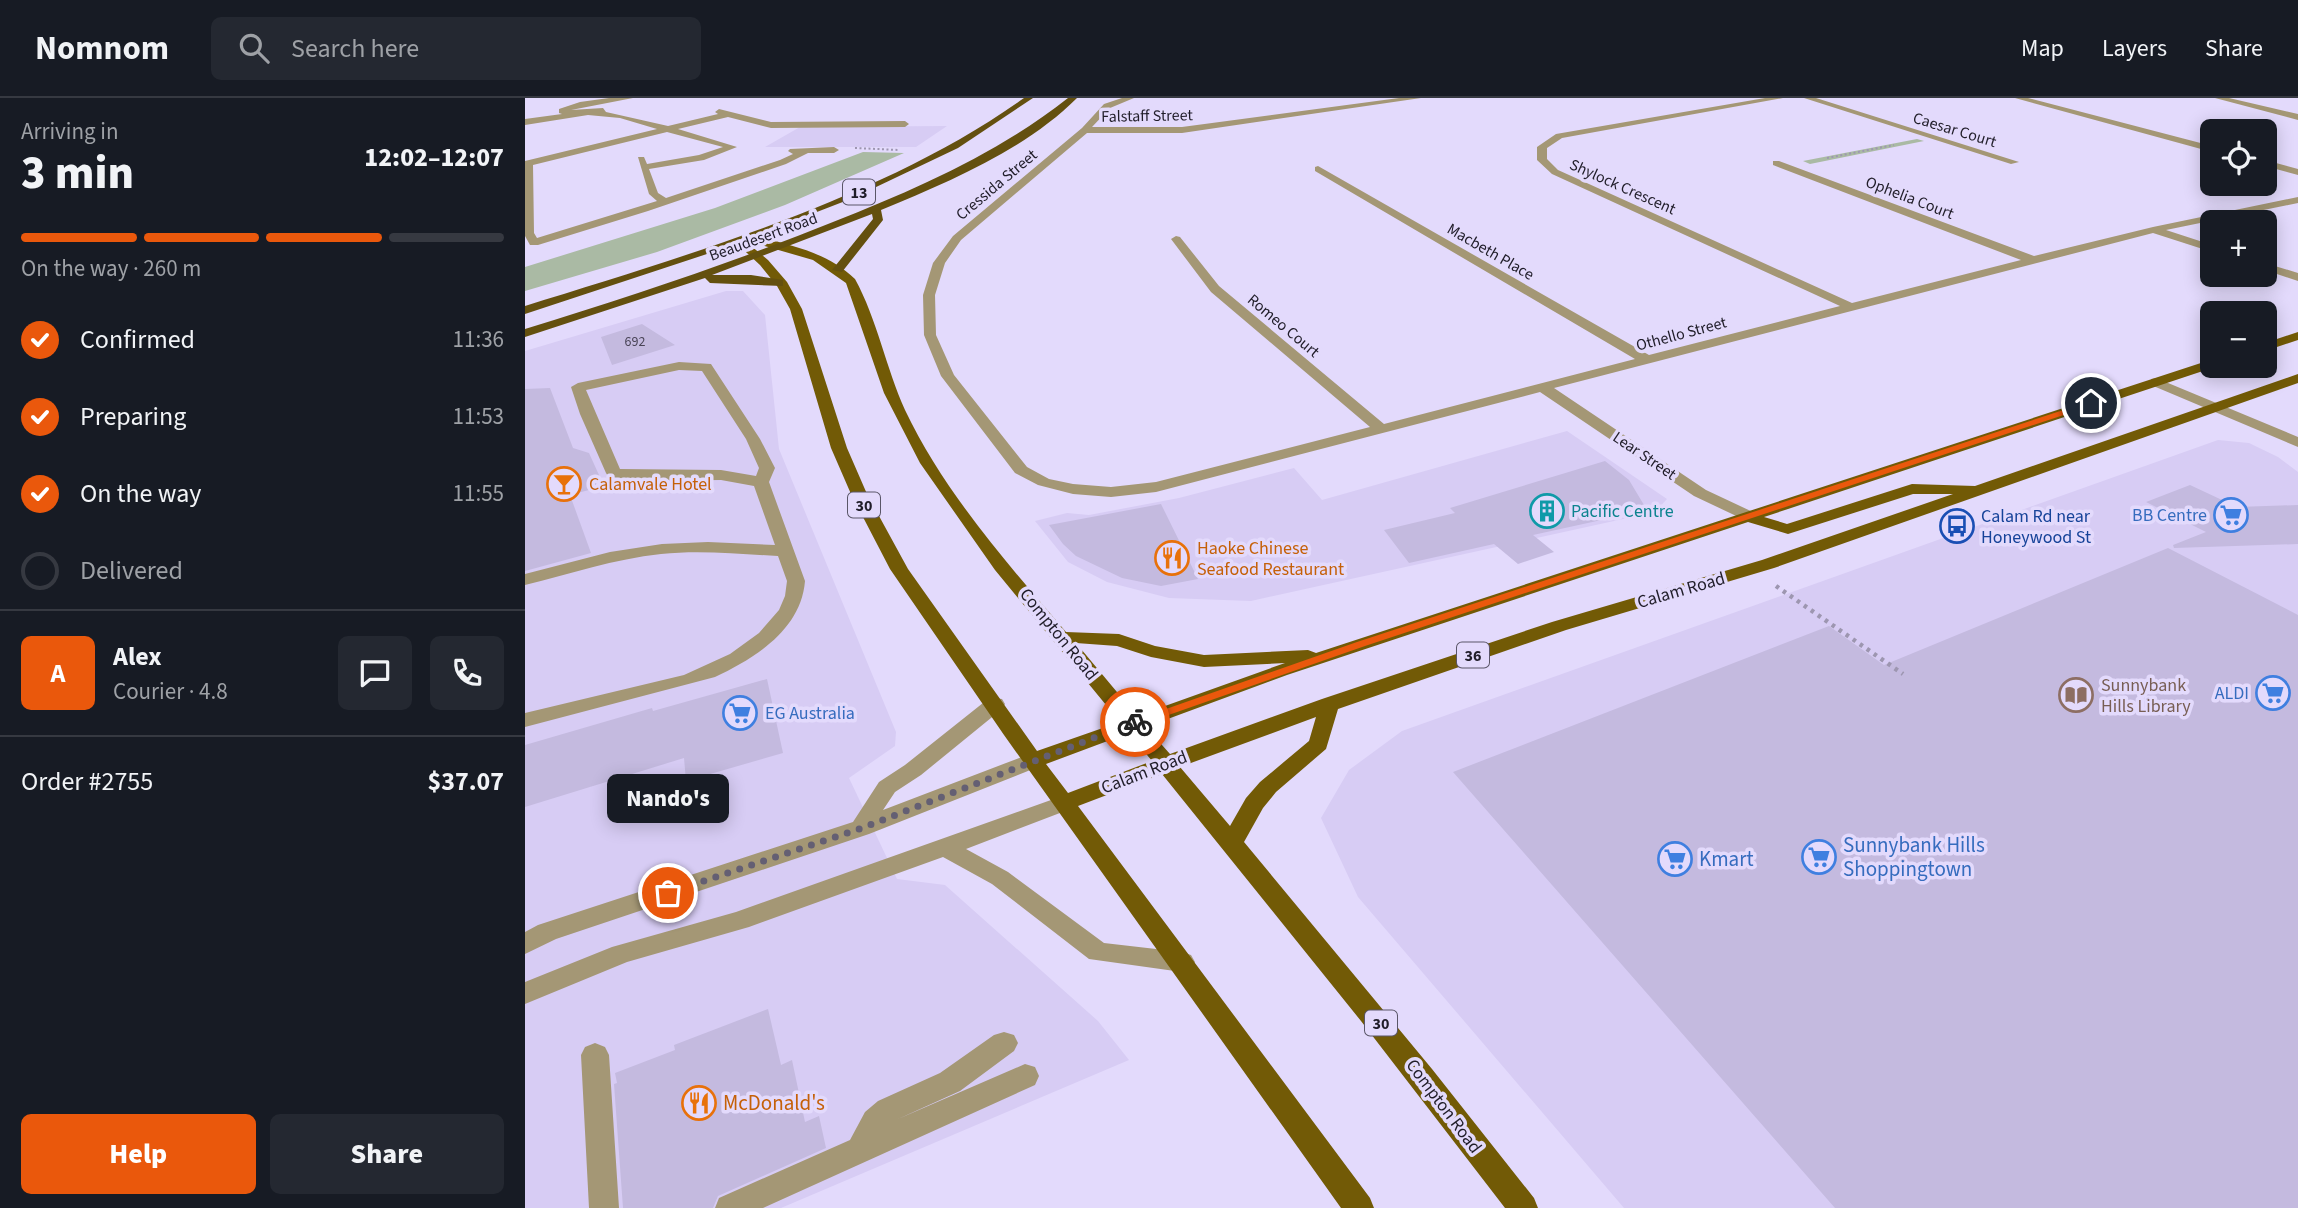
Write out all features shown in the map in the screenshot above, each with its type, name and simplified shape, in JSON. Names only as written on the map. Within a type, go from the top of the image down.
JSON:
[{"type":"highway","name":"Beaudesert Road","points":[[525,310],[743,239],[886,180],[967,140],[1028,98]]},
{"type":"highway","name":"Beaudesert Road","points":[[525,333],[759,255],[876,209],[1006,146],[1035,128],[1073,98]]},
{"type":"highway","points":[[967,140],[968,130],[993,110]]},
{"type":"highway","points":[[838,270],[851,259],[858,241],[878,220],[876,209]]},
{"type":"highway","points":[[690,279],[742,278],[779,284]]},
{"type":"main road","points":[[743,239],[818,258],[838,270]]},
{"type":"main road","name":"30","points":[[743,239],[777,275],[779,284],[801,316],[831,428],[851,478],[872,522],[936,624],[1359,1208]]},
{"type":"main road","name":"Compton Road","points":[[838,270],[851,282],[885,379],[920,450],[978,534],[1131,723],[1381,1022],[1523,1208]]},
{"type":"main road","points":[[2277,343],[2298,336]]},
{"type":"main road","points":[[1035,760],[1131,723],[1325,657],[2200,368]]},
{"type":"main road","name":"Calam Road","points":[[1065,803],[1329,704],[1559,626],[1768,564],[2298,378]]},
{"type":"main road","points":[[1749,517],[1776,527],[1788,528],[1912,489],[1980,489]]},
{"type":"main road","points":[[1061,637],[1119,640],[1151,651],[1204,660],[1325,657]]},
{"type":"main road","points":[[1231,844],[1261,795],[1319,744],[1329,704]]},
{"type":"street","points":[[537,119],[565,108],[631,98]]},
{"type":"street","points":[[590,113],[631,98]]},
{"type":"street","points":[[1107,106],[1129,98]]},
{"type":"street","name":"Falstaff Street","points":[[1085,130],[1182,130],[1417,98]]},
{"type":"street","name":"Shylock Crescent","points":[[1779,98],[1559,136],[1542,147],[1542,160],[1555,172],[1851,307]]},
{"type":"street","name":"Caesar Court","points":[[1808,98],[2014,162]]},
{"type":"street","points":[[2019,98],[2200,146]]},
{"type":"street","points":[[2219,98],[2298,117]]},
{"type":"street","points":[[601,102],[612,106],[621,116]]},
{"type":"street","name":"Cressida Street","points":[[1073,489],[1044,482],[1021,470],[948,376],[930,335],[929,295],[939,263],[957,238],[1085,130],[1107,106]]},
{"type":"street","points":[[565,108],[576,114]]},
{"type":"street","points":[[706,108],[771,125],[905,124]]},
{"type":"street","points":[[525,122],[590,113],[621,116],[732,147],[701,158],[643,163],[655,194],[664,202]]},
{"type":"street","points":[[729,114],[528,163],[530,244],[783,162],[806,151]]},
{"type":"street","points":[[786,151],[834,150]]},
{"type":"street","name":"Ophelia Court","points":[[1780,165],[2033,260]]},
{"type":"street","points":[[2277,166],[2298,172]]},
{"type":"street","name":"Macbeth Place","points":[[1318,169],[1647,360]]},
{"type":"street","name":"Othello Street","points":[[1073,489],[1111,492],[1156,487],[2033,260],[2153,230],[2298,200]]},
{"type":"street","points":[[2153,230],[2200,245]]},
{"type":"street","name":"Romeo Court","points":[[1176,239],[1215,289],[1380,428]]},
{"type":"street","points":[[2277,271],[2298,277]]},
{"type":"street","points":[[525,720],[681,682],[709,672],[737,657],[765,636],[795,599],[796,581],[761,482],[767,468],[753,439],[706,367],[679,366],[578,387],[587,414],[614,473],[631,477],[721,475],[761,482]]},
{"type":"street","points":[[2156,382],[2298,442]]},
{"type":"street","name":"Lear Street","points":[[1544,387],[1700,493],[1749,517]]},
{"type":"street","points":[[525,580],[601,559],[662,549],[717,547],[786,551]]},
{"type":"street","points":[[862,828],[887,787],[995,704]]},
{"type":"street","points":[[525,944],[547,932],[862,828],[1035,760]]},
{"type":"street","points":[[525,993],[621,954],[729,923],[945,849],[1065,803]]},
{"type":"street","points":[[945,849],[1000,878],[1098,951],[1182,961]]},
{"type":"street","points":[[859,1152],[875,1121],[888,1110],[950,1082],[1004,1043]]},
{"type":"street","points":[[595,1055],[604,1208]]},
{"type":"street","points":[[730,1208],[1025,1076]]},
{"type":"path","points":[[1780,165],[1935,138]]},
{"type":"path","points":[[1776,585],[1903,674]]},
{"type":"shaded area","points":[[947,126],[916,147],[765,147],[800,127]]},
{"type":"shaded area","points":[[726,291],[743,291],[765,315],[779,449],[896,732],[895,746],[849,778],[897,879],[945,885],[1098,1021],[1129,1060],[781,1208],[525,1208],[525,351]]},
{"type":"shaded area","points":[[1567,431],[1667,499],[1655,512],[1251,601],[1169,598],[1107,582],[1068,562],[1035,521],[1067,513],[1089,515],[1179,498],[1294,468],[1322,500]]},
{"type":"shaded area","name":"Sunnybank Hills Shoppingtown","points":[[2218,440],[2249,443],[2278,457],[2298,472],[2298,1208],[1624,1208],[1358,897],[1321,818],[1349,770],[1402,731]]},
{"type":"green space","points":[[1917,139],[1924,141],[1810,164],[1803,161]]},
{"type":"green space","points":[[863,152],[904,153],[785,205],[657,252],[525,291],[525,267],[715,208]]},
{"type":"building","points":[[642,324],[675,345],[612,365],[601,337]]},
{"type":"building","name":"Calamvale Hotel","points":[[550,388],[573,448],[589,453],[604,486],[570,495],[591,553],[525,571],[525,389]]},
{"type":"building","name":"Pacific Centre","points":[[1605,461],[1629,480],[1647,510],[1533,535],[1554,552],[1518,564],[1494,544],[1409,563],[1384,530],[1455,513],[1450,508]]},
{"type":"building","points":[[2190,485],[2237,507],[2298,505],[2298,544],[2174,548],[2173,545],[2206,532],[2146,502]]},
{"type":"building","points":[[1161,504],[1198,579],[1161,586],[1122,578],[1076,556],[1049,525]]},
{"type":"building","name":"Sunnybank Hills Shoppingtown","points":[[2168,548],[2298,615],[2298,1208],[1835,1208],[1453,772],[1829,626],[1884,665]]},
{"type":"building","points":[[767,679],[783,753],[686,781],[684,758],[525,807],[525,745],[652,708],[653,711]]},
{"type":"building","name":"McDonald's","points":[[768,1009],[781,1065],[792,1060],[805,1122],[819,1116],[826,1148],[718,1196],[713,1208],[623,1208],[615,1073],[675,1050],[674,1045]]},
{"type":"way so far","points":[[668,893],[862,828],[1135,722]]},
{"type":"place","name":"Calamvale Hotel","points":[[564,484]]},
{"type":"place","name":"Pacific Centre","points":[[1547,511]]},
{"type":"place","name":"BB Centre","points":[[2231,515]]},
{"type":"place","name":"Calam Rd near Honeywood St","points":[[1957,526]]},
{"type":"place","name":"Haoke Chinese Seafood Restaurant","points":[[1172,558]]},
{"type":"place","name":"ALDI","points":[[2273,693]]},
{"type":"place","name":"Sunnybank Hills Library","points":[[2076,695]]},
{"type":"place","name":"EG Australia","points":[[740,713]]},
{"type":"place","name":"Sunnybank Hills Shoppingtown","points":[[1819,857]]},
{"type":"place","name":"Kmart","points":[[1675,859]]},
{"type":"place","name":"Nando's","points":[[668,893]]},
{"type":"place","name":"McDonald's","points":[[699,1103]]},
{"type":"route","points":[[1135,722],[1361,644],[2091,403]]}]
